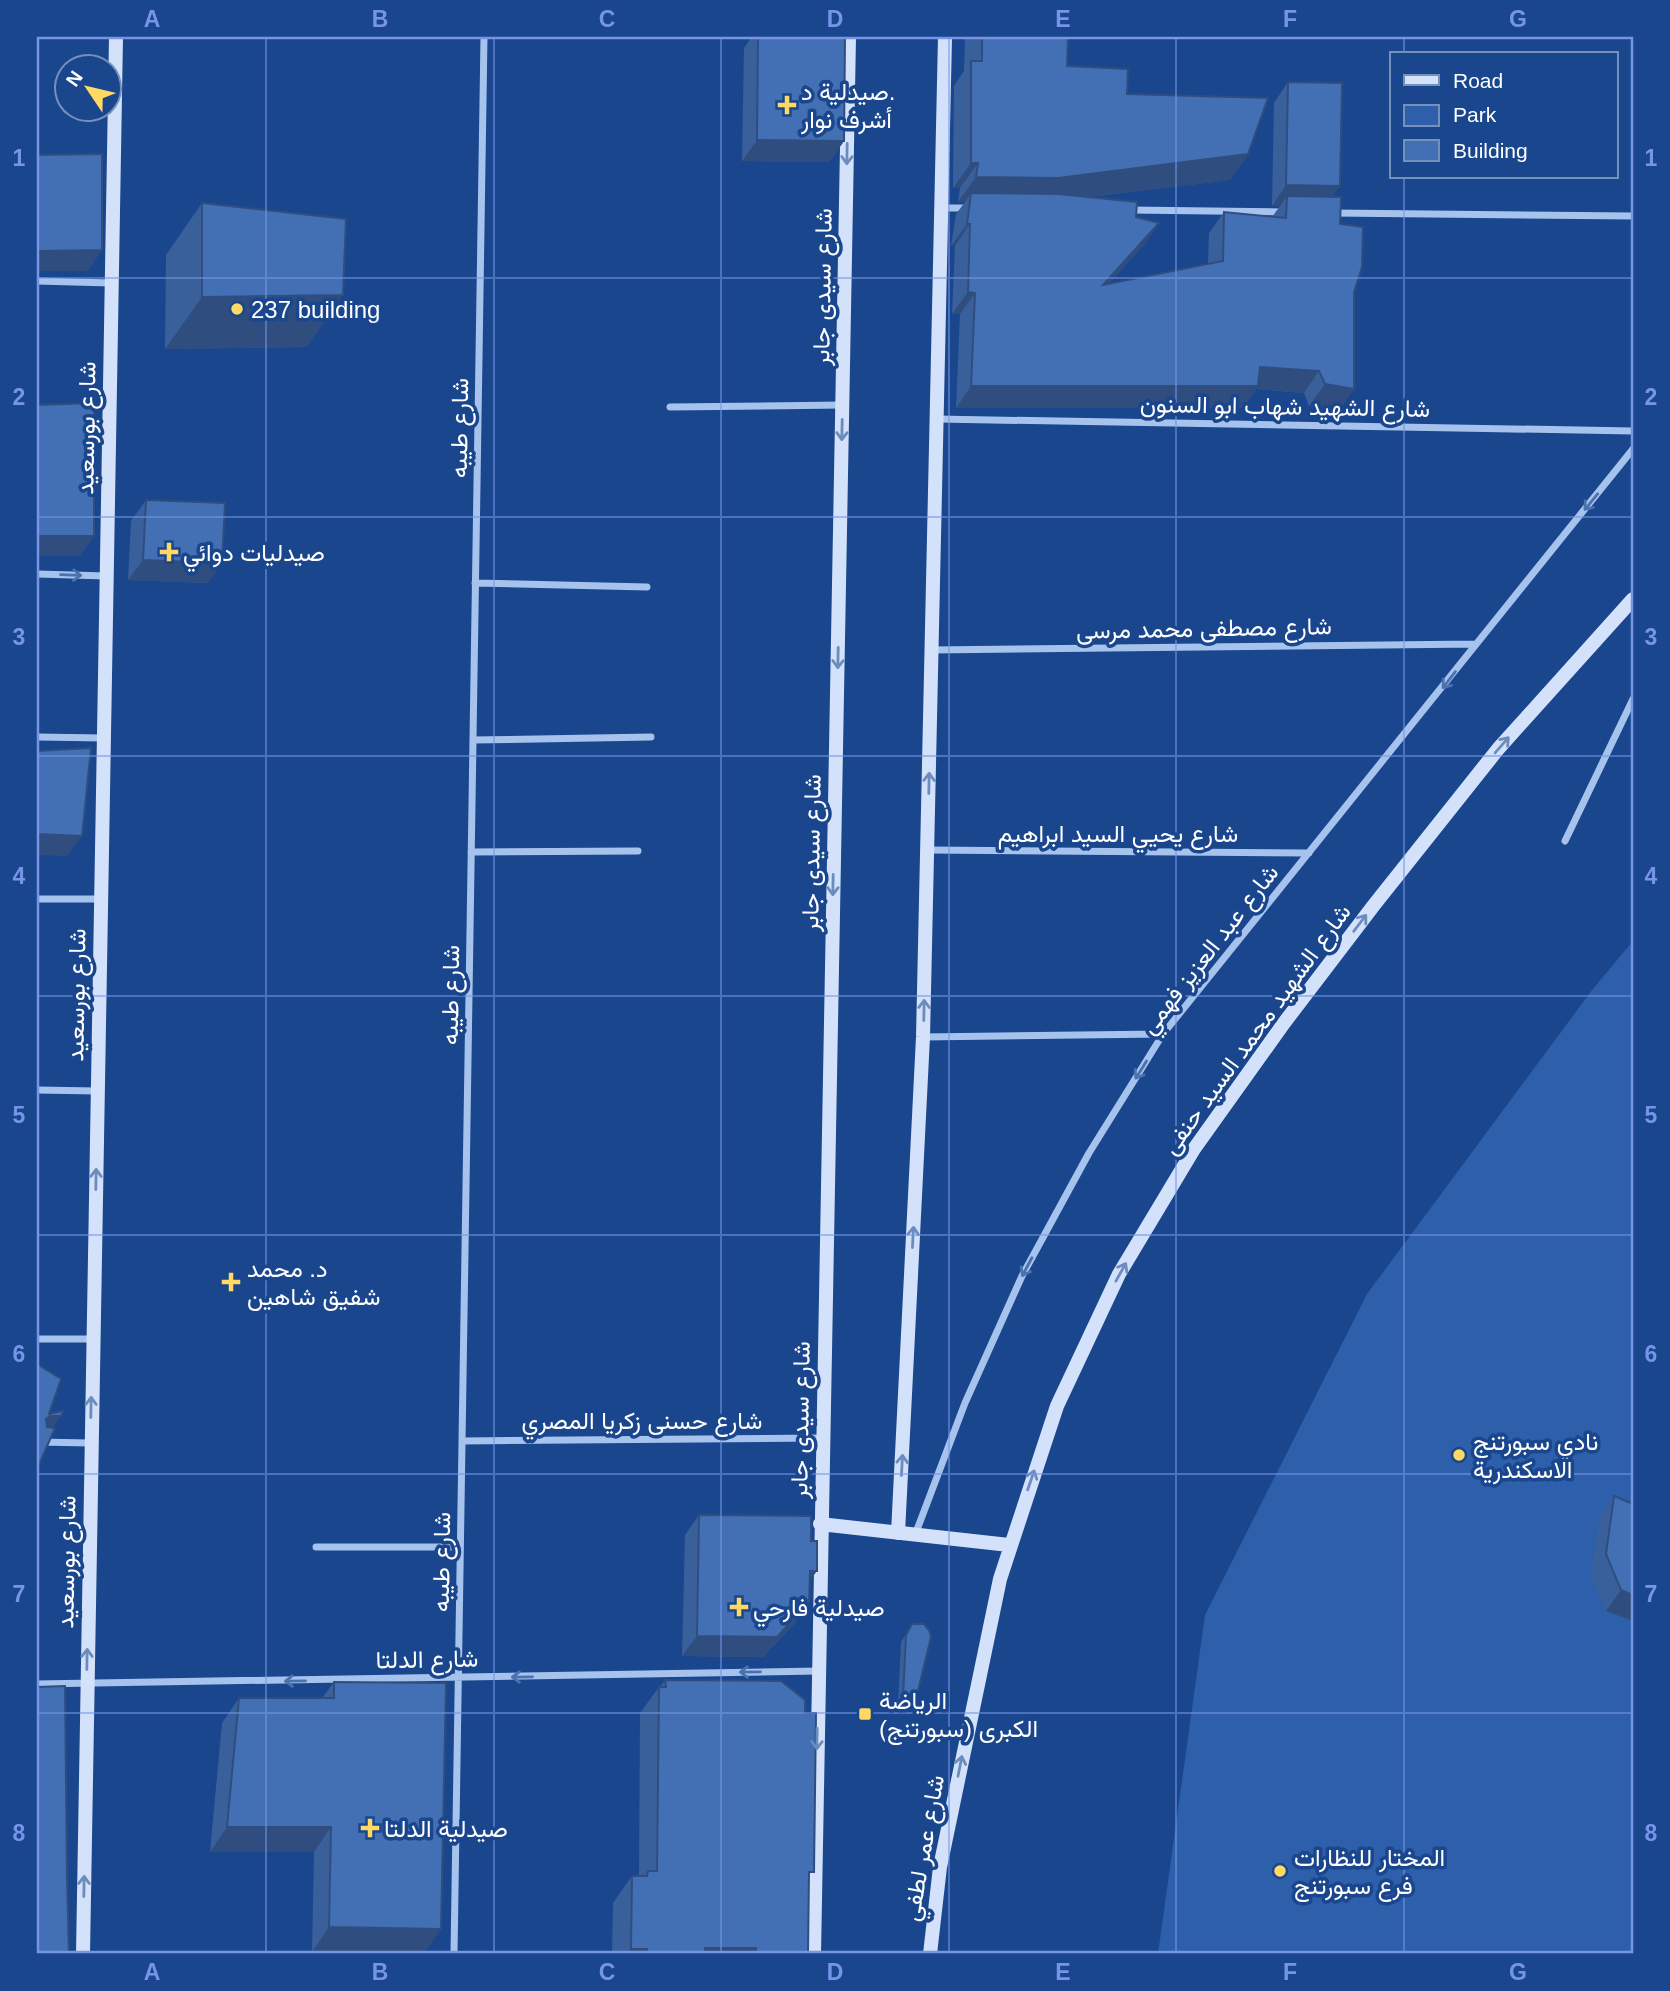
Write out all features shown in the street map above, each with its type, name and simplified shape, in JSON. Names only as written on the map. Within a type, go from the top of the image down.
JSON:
[{"type":"street","name":"شارع بورسعيد","points":[[83,1954],[111,283],[107,166],[116,37]]},
{"type":"street","name":"شارع طيبه","points":[[454,1954],[484,37]]},
{"type":"street","name":"شارع سيدى جابر","points":[[818,1671],[849,37]]},
{"type":"street","points":[[898,1533],[923,1037],[945,37]]},
{"type":"street","points":[[941,208],[983,209]]},
{"type":"street","points":[[1121,210],[1287,212]]},
{"type":"street","points":[[1329,212],[1633,216]]},
{"type":"street","points":[[37,281],[111,283]]},
{"type":"street","points":[[670,407],[843,405]]},
{"type":"street","name":"شارع الشهيد شهاب ابو السنون","points":[[937,419],[1633,431]]},
{"type":"street","name":"شارع عبد العزيز فهمي","points":[[915,1535],[965,1403],[1023,1276],[1089,1153],[1163,1034],[1633,449]]},
{"type":"street","points":[[37,574],[106,576]]},
{"type":"street","points":[[475,583],[647,587]]},
{"type":"street","name":"شارع الشهيد محمد السيد حنفى","points":[[1009,1545],[1062,1394],[1119,1274],[1194,1149],[1292,1012],[1476,775],[1633,598]]},
{"type":"street","name":"شارع مصطفى محمد مرسى","points":[[932,650],[1476,644]]},
{"type":"street","points":[[1565,841],[1633,699]]},
{"type":"street","points":[[37,737],[103,738]]},
{"type":"street","points":[[473,740],[651,737]]},
{"type":"street","name":"شارع يحيي السيد ابراهيم","points":[[928,850],[1309,853]]},
{"type":"street","points":[[471,852],[638,851]]},
{"type":"street","points":[[37,899],[100,899]]},
{"type":"street","points":[[923,1037],[1163,1034]]},
{"type":"street","points":[[37,1090],[97,1091]]},
{"type":"street","points":[[37,1339],[93,1339]]},
{"type":"street","name":"شارع حسنى زكريا المصري","points":[[463,1441],[822,1438]]},
{"type":"street","points":[[37,1443],[90,1443]]},
{"type":"street","points":[[820,1524],[1009,1545]]},
{"type":"street","name":"شارع عمر لطفي","points":[[930,1954],[943,1854],[985,1642],[1009,1545]]},
{"type":"street","points":[[316,1547],[460,1547]]},
{"type":"street","points":[[814,1954],[818,1671]]},
{"type":"street","name":"شارع الدلتا","points":[[37,1684],[818,1671]]},
{"type":"green space","name":"نادي سبورتنج الاسكندرية","points":[[1633,941],[1633,1954],[1158,1954],[1205,1615],[1367,1294],[1592,990]]},
{"type":"building","name":"صيدلية د. أشرف نوار","points":[[758,37],[845,37],[844,141],[757,140]]},
{"type":"building","points":[[982,37],[1068,37],[1067,66],[1128,69],[1127,94],[1268,98],[1248,154],[1058,178],[976,177],[978,163],[971,163],[971,61],[982,61]]},
{"type":"building","points":[[1288,82],[1342,83],[1340,186],[1286,185]]},
{"type":"building","points":[[102,154],[102,250],[37,251],[37,155]]},
{"type":"building","points":[[971,193],[1058,194],[1137,202],[1136,217],[1159,223],[1103,285],[1223,261],[1224,212],[1286,218],[1287,196],[1341,197],[1340,224],[1363,227],[1362,267],[1354,292],[1354,389],[1325,384],[1319,371],[1260,367],[1258,386],[971,386],[975,293],[968,292],[970,224],[967,224]]},
{"type":"building","points":[[202,203],[346,219],[343,295],[202,297]]},
{"type":"building","points":[[94,403],[94,536],[37,536],[37,405]]},
{"type":"building","points":[[146,500],[225,503],[222,563],[143,560]]},
{"type":"building","points":[[91,748],[82,836],[37,834],[37,751]]},
{"type":"building","points":[[37,1364],[61,1379],[49,1414],[63,1411],[61,1416],[50,1416],[46,1419],[47,1427],[55,1428],[37,1469]]},
{"type":"building","points":[[1614,1496],[1633,1504],[1633,1595],[1621,1590],[1606,1554]]},
{"type":"building","name":"صيدلية فارحي","points":[[699,1515],[811,1516],[811,1541],[817,1541],[817,1571],[810,1571],[809,1602],[777,1637],[697,1636]]},
{"type":"building","points":[[912,1624],[924,1624],[931,1637],[916,1699],[903,1698],[906,1635]]},
{"type":"building","points":[[665,1680],[781,1681],[805,1700],[805,1713],[816,1713],[814,1872],[809,1872],[808,1953],[756,1954],[756,1948],[705,1948],[705,1954],[647,1954],[647,1949],[631,1949],[632,1876],[647,1876],[648,1871],[657,1871],[659,1687],[666,1687]]},
{"type":"building","points":[[334,1682],[446,1683],[441,1929],[329,1927],[331,1827],[227,1827],[239,1698],[334,1698]]},
{"type":"building","points":[[65,1686],[69,1954],[37,1954],[37,1687]]},
{"type":"place","name":"صيدلية د. أشرف نوار","points":[[787,105]]},
{"type":"place","name":"237 building","points":[[237,309]]},
{"type":"place","name":"صيدليات دوائي","points":[[169,552]]},
{"type":"place","name":"د. محمد شفيق شاهين","points":[[231,1282]]},
{"type":"place","name":"نادي سبورتنج الاسكندرية","points":[[1459,1455]]},
{"type":"place","name":"صيدلية فارحي","points":[[739,1607]]},
{"type":"place","name":"الرياضة (سبورتنج) الكبرى","points":[[865,1714]]},
{"type":"place","name":"صيدلية الدلتا","points":[[370,1828]]},
{"type":"place","name":"المختار للنظارات فرع سبورتنج","points":[[1280,1871]]}]
